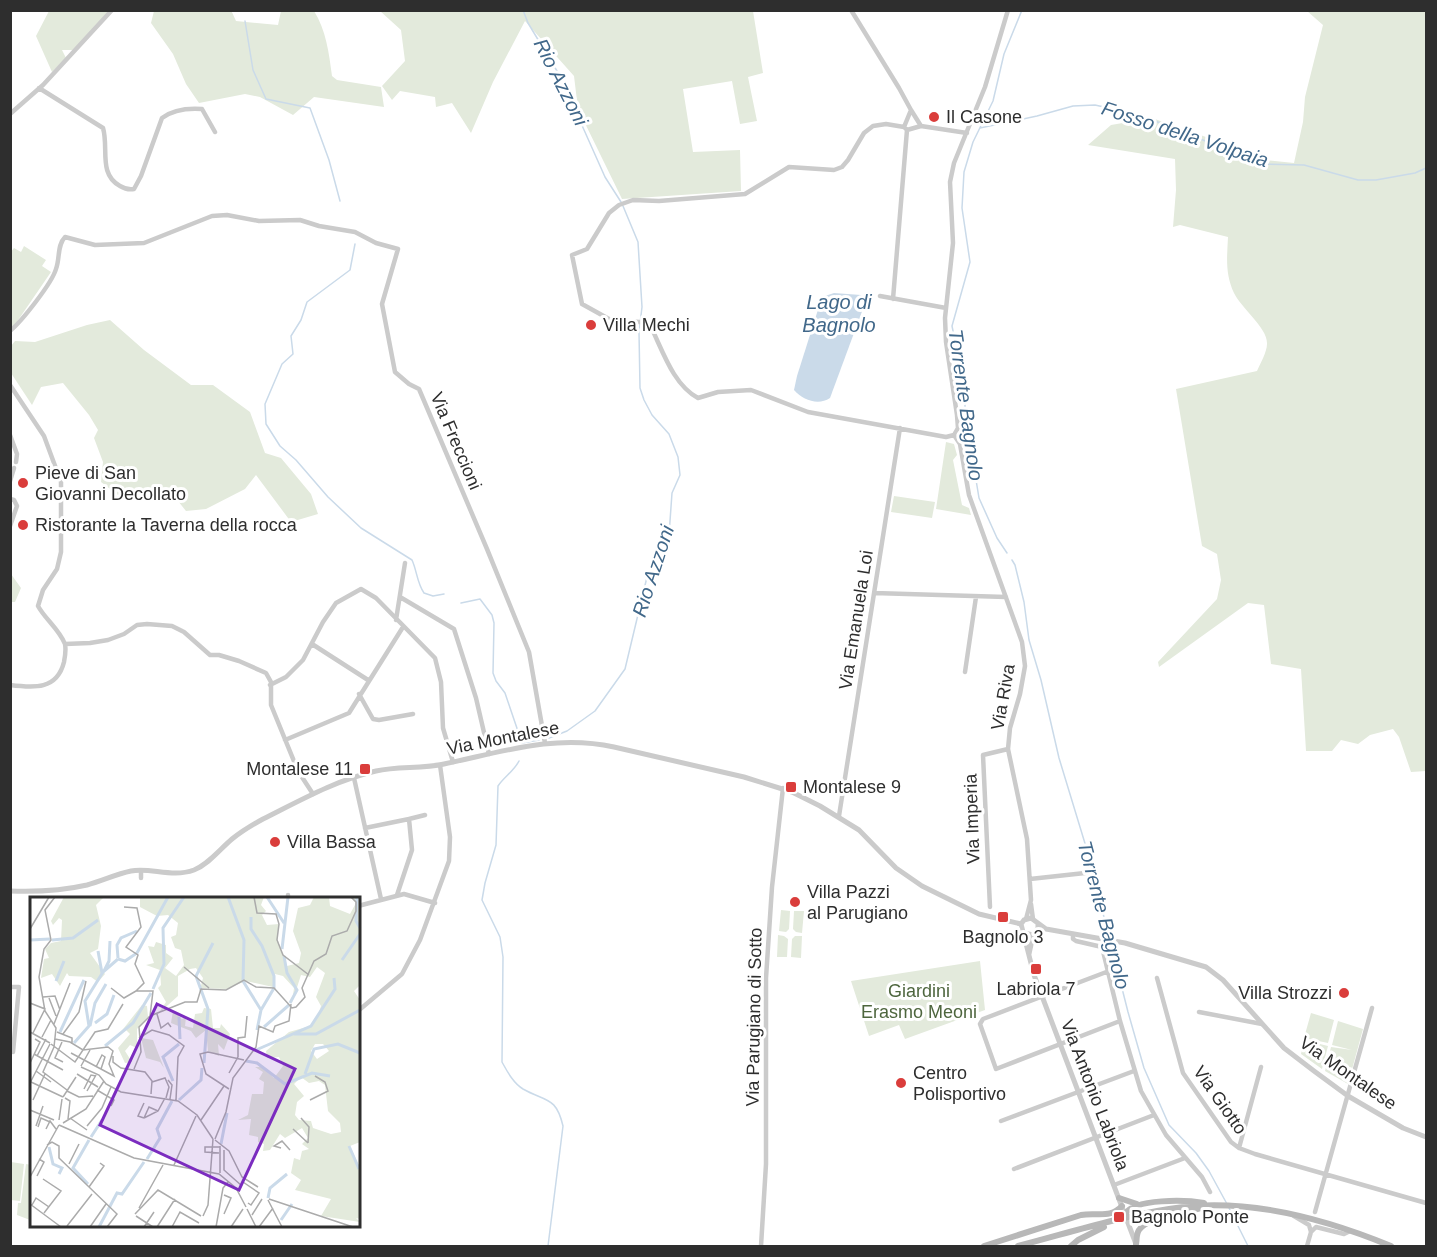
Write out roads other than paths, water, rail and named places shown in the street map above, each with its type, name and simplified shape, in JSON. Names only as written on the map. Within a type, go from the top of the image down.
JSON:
[{"type":"main road","points":[[1119,1198],[1128,1203],[1138,1204],[1180,1201],[1217,1206]]},
{"type":"main road","points":[[1125,1214],[1130,1207],[1138,1204]]},
{"type":"main road","points":[[984,1246],[1082,1215],[1093,1213],[1108,1215],[1116,1212],[1122,1206]]},
{"type":"main road","points":[[1137,1245],[1137,1233],[1142,1227],[1164,1217],[1206,1206]]},
{"type":"main road","points":[[1018,1246],[1169,1209],[1238,1206],[1291,1214],[1391,1246]]},
{"type":"main road","points":[[1071,1246],[1078,1240],[1118,1221]]},
{"type":"street","points":[[10,114],[39,88],[112,10]]},
{"type":"street","points":[[851,10],[921,126]]},
{"type":"street","points":[[967,133],[921,126],[906,128],[886,124],[873,126],[864,133],[842,167],[834,170],[789,167],[745,194],[659,201],[625,201],[609,213],[587,249],[572,255],[582,304],[609,319],[649,322],[677,381],[688,393],[698,398],[718,392],[751,390],[808,412],[949,437],[954,435],[957,428],[957,415],[946,342],[946,308],[952,243],[950,182],[954,163],[967,133],[985,87],[1008,10]]},
{"type":"street","points":[[39,88],[103,128],[106,167],[111,179],[119,186],[129,190],[134,189],[141,176],[162,117],[180,110],[202,109],[215,132]]},
{"type":"street","points":[[893,299],[906,128],[911,110]]},
{"type":"street","name":"Via Freccioni","points":[[10,331],[20,323],[51,280],[57,269],[61,242],[65,237],[95,245],[136,245],[212,216],[227,215],[259,220],[300,220],[319,226],[355,232],[376,243],[398,249],[382,304],[392,364],[398,375],[419,389],[529,652],[545,743]]},
{"type":"street","points":[[880,296],[946,308]]},
{"type":"street","points":[[10,385],[44,436],[61,482],[61,552],[57,569],[43,590],[38,606],[42,614],[52,622],[64,644],[65,652],[59,675],[51,683],[40,686],[10,685]]},
{"type":"street","name":"Via Emanuela Loi","points":[[838,816],[900,428]]},
{"type":"street","points":[[10,435],[17,454],[10,481]]},
{"type":"street","name":"Via Riva","points":[[954,435],[960,444],[969,495],[1022,642],[1025,666],[1010,728],[1008,749],[1028,839],[1030,902],[1026,919]]},
{"type":"street","points":[[10,526],[17,506],[12,500]]},
{"type":"street","points":[[396,620],[405,563]]},
{"type":"street","points":[[270,685],[291,674],[303,660],[336,603],[361,589],[376,598],[435,658],[441,682],[443,728],[453,762]]},
{"type":"street","points":[[874,593],[1006,597]]},
{"type":"street","points":[[400,597],[450,627],[457,635],[476,698],[489,754]]},
{"type":"street","points":[[965,672],[976,597]]},
{"type":"street","points":[[64,644],[108,640],[137,626],[147,624],[172,626],[184,632],[210,655],[239,661],[266,673],[270,679],[270,701],[285,740],[298,771],[313,794]]},
{"type":"street","points":[[285,740],[349,713],[403,627]]},
{"type":"street","points":[[312,644],[369,680]]},
{"type":"street","points":[[359,694],[370,717],[379,720],[412,714]]},
{"type":"street","name":"Via Montalese","points":[[10,891],[43,892],[69,889],[129,871],[180,873],[196,869],[204,865],[243,830],[313,794],[354,778],[382,770],[440,765],[545,743],[568,741],[594,742],[783,788],[838,816],[859,830],[904,874],[922,886],[980,914],[1021,924]]},
{"type":"street","name":"Via Imperia","points":[[990,907],[983,755],[1008,749]]},
{"type":"street","points":[[360,1009],[402,974],[420,940],[449,861],[450,837],[440,765]]},
{"type":"street","points":[[257,770],[298,771]]},
{"type":"street","points":[[354,778],[381,899]]},
{"type":"street","name":"Via Parugiano di Sotto","points":[[761,1246],[766,1164],[766,978],[773,875],[783,788]]},
{"type":"street","points":[[365,828],[425,815]]},
{"type":"street","points":[[398,895],[412,850],[409,819]]},
{"type":"street","points":[[141,871],[141,878]]},
{"type":"street","points":[[1030,879],[1085,873]]},
{"type":"street","points":[[360,905],[407,894],[435,903]]},
{"type":"street","name":"Via Riva","points":[[1030,902],[1036,921]]},
{"type":"street","points":[[1026,919],[1021,924],[1024,933],[1033,935],[1038,928],[1036,921]]},
{"type":"street","name":"Via Montalese","points":[[1026,919],[1036,921],[1046,929],[1105,939],[1206,967],[1223,980],[1284,1048],[1348,1096],[1403,1128],[1426,1137]]},
{"type":"street","name":"Via Antonio Labriola","points":[[1024,933],[1042,997],[1059,1044],[1137,1245]]},
{"type":"street","points":[[1073,934],[1076,940],[1102,947],[1120,1021],[1142,1091],[1166,1135],[1202,1177],[1210,1192]]},
{"type":"street","name":"Via Antonio Labriola","points":[[1029,955],[1033,935]]},
{"type":"street","points":[[1109,971],[983,1019],[980,1024],[996,1069],[1120,1021]]},
{"type":"street","name":"Via Giotto","points":[[1157,978],[1183,1074],[1231,1142],[1255,1154],[1426,1203]]},
{"type":"street","points":[[10,987],[19,987],[13,1052]]},
{"type":"street","points":[[1315,1212],[1372,1008]]},
{"type":"street","points":[[1199,1011],[1262,1024]]},
{"type":"street","points":[[1239,1148],[1261,1067]]},
{"type":"street","points":[[1001,1121],[1134,1071]]},
{"type":"street","points":[[1014,1169],[1154,1115]]},
{"type":"street","points":[[1114,1185],[1185,1158]]},
{"type":"street","points":[[1291,1214],[1309,1225],[1311,1232]]},
{"type":"street","points":[[1307,1246],[1311,1232],[1316,1227],[1344,1234],[1350,1231]]},
{"type":"water","name":"Lago di Bagnolo","points":[[834,293],[861,295],[864,299],[864,306],[830,398],[816,402],[802,397],[794,390],[822,297]]},
{"type":"waterway","name":"Rio Azzoni","points":[[523,10],[528,23],[560,76],[605,177],[621,202]]},
{"type":"waterway","name":"Torrente Bagnolo","points":[[1007,553],[997,538],[979,498],[965,413],[965,389],[952,326],[970,262],[962,208],[964,172],[973,142],[993,101],[1004,54],[1022,10]]},
{"type":"waterway","points":[[245,21],[253,70],[266,99],[310,108],[329,160],[340,201]]},
{"type":"waterway","name":"Fosso della Volpaia","points":[[980,128],[1073,106],[1095,105],[1170,126],[1263,164],[1304,165],[1358,180],[1376,180],[1415,173],[1426,168]]},
{"type":"waterway","name":"Rio Azzoni","points":[[549,738],[567,731],[595,711],[625,669],[647,577],[669,535],[672,493],[680,475],[678,457],[669,434],[652,415],[640,388],[639,332],[642,307],[638,242],[623,206]]},
{"type":"waterway","points":[[355,244],[350,270],[307,302],[301,320],[291,336],[293,354],[282,364],[265,404],[266,424],[280,446],[361,528],[412,560],[424,593],[433,596],[444,594]]},
{"type":"waterway","name":"Torrente Bagnolo","points":[[1012,560],[1024,602],[1029,640],[1059,758],[1087,850],[1144,1068],[1169,1125],[1196,1153],[1227,1204]]},
{"type":"waterway","points":[[461,603],[480,599],[492,615],[494,623],[493,673],[496,681],[505,693],[522,743],[539,740]]},
{"type":"waterway","points":[[519,761],[498,786],[496,845],[482,900],[500,937],[503,957],[502,1062],[519,1086],[549,1101],[557,1109],[563,1126],[548,1246]]},
{"type":"waterway","name":"Torrente Bagnolo","points":[[1229,1208],[1248,1246]]},
{"type":"place","name":"Il Casone","points":[[934,117]]},
{"type":"place","name":"Villa Mechi","points":[[591,325]]},
{"type":"place","name":"Pieve di San Giovanni Decollato","points":[[23,483]]},
{"type":"place","name":"Ristorante la Taverna della rocca","points":[[23,525]]},
{"type":"place","name":"Montalese 11","points":[[365,769]]},
{"type":"place","name":"Montalese 9","points":[[791,787]]},
{"type":"place","name":"Villa Bassa","points":[[275,842]]},
{"type":"place","name":"Villa Pazzi al Parugiano","points":[[795,902]]},
{"type":"place","name":"Bagnolo 3","points":[[1003,917]]},
{"type":"place","name":"Labriola 7","points":[[1036,969]]},
{"type":"place","name":"Villa Strozzi","points":[[1344,993]]},
{"type":"place","name":"Centro Polisportivo","points":[[901,1083]]},
{"type":"place","name":"Bagnolo Ponte","points":[[1119,1217]]},
{"type":"park label","name":"Giardini Erasmo Meoni","points":[[919,1001]]}]
